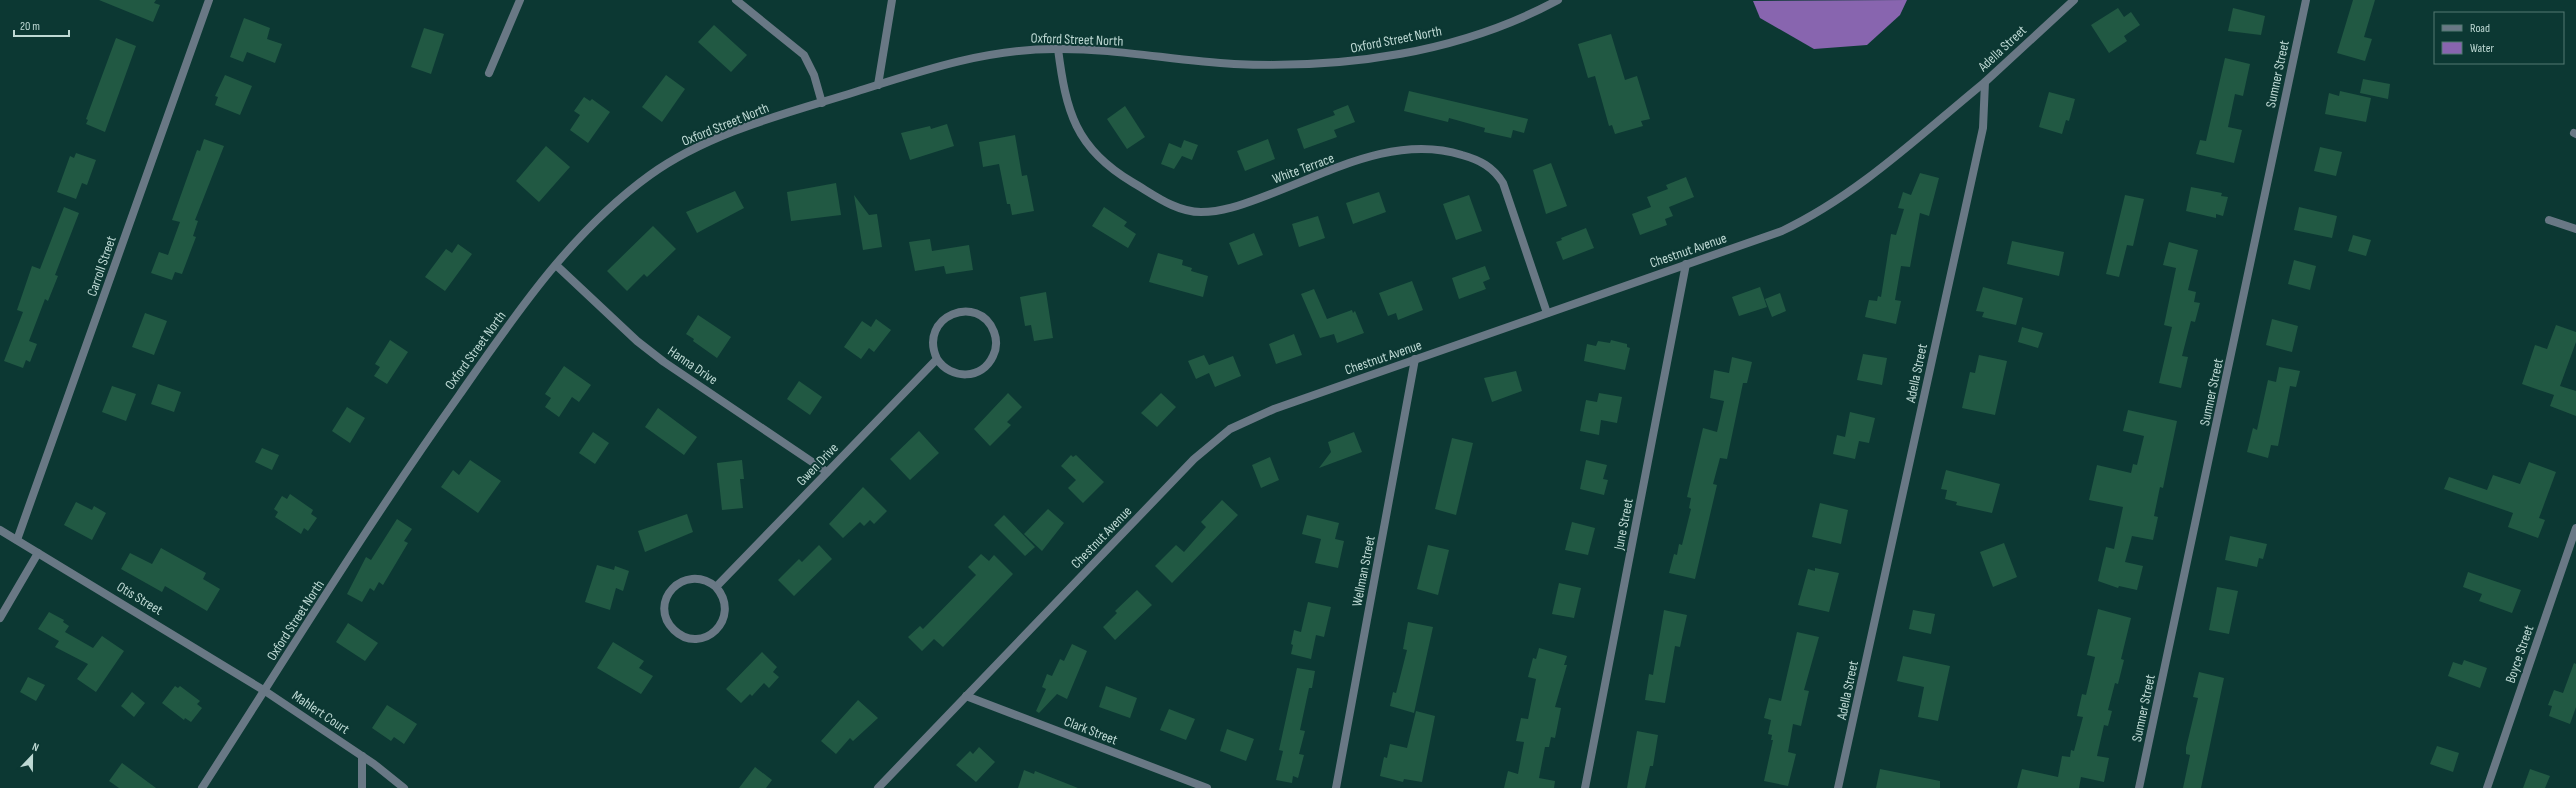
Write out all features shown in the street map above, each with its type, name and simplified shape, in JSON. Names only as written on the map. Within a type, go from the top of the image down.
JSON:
[{"type":"street","name":"Carroll Street","points":[[17,540],[209,0]]},
{"type":"street","points":[[489,73],[520,0]]},
{"type":"street","points":[[736,0],[804,55],[814,75],[822,102]]},
{"type":"street","points":[[878,85],[892,0]]},
{"type":"street","name":"Oxford Street North","points":[[202,788],[415,458],[528,300],[556,265],[616,202],[652,174],[691,150],[727,135],[822,102],[951,62],[986,54],[1058,48],[1234,64],[1321,64],[1362,61],[1438,45],[1490,30],[1558,0]]},
{"type":"street","name":"Adella Street","points":[[1838,788],[1983,128],[1984,82],[2074,0]]},
{"type":"street","name":"Sumner Street","points":[[2139,788],[2306,0]]},
{"type":"street","name":"White Terrace","points":[[1058,48],[1064,94],[1070,113],[1090,147],[1111,169],[1170,204],[1186,210],[1200,212],[1229,209],[1367,158],[1400,150],[1434,149],[1453,152],[1481,161],[1498,175],[1503,184],[1547,313]]},
{"type":"street","name":"Chestnut Avenue","points":[[878,788],[1194,459],[1230,429],[1274,409],[1782,231],[1811,217],[1856,188],[1984,82]]},
{"type":"street","points":[[2549,220],[2576,229]]},
{"type":"street","name":"June Street","points":[[1585,788],[1686,264]]},
{"type":"street","name":"Hanna Drive","points":[[556,265],[637,341],[664,362],[827,472]]},
{"type":"street","points":[[972,312],[984,318],[992,328],[996,341],[994,354],[987,365],[977,372],[964,375],[951,372],[937,359],[933,346],[934,333],[941,322],[952,314],[972,312]]},
{"type":"street","name":"Gwen Drive","points":[[716,587],[937,359]]},
{"type":"street","name":"Wellman Street","points":[[1336,788],[1415,359]]},
{"type":"street","name":"Boyce Street","points":[[2487,788],[2576,528]]},
{"type":"street","name":"Otis Street","points":[[0,530],[265,691]]},
{"type":"street","points":[[0,618],[38,553]]},
{"type":"street","points":[[692,578],[705,580],[716,587],[724,598],[725,611],[717,629],[700,639],[686,638],[675,631],[667,620],[665,608],[667,596],[675,585],[692,578]]},
{"type":"street","name":"Mahlert Court","points":[[265,691],[362,756],[404,788]]},
{"type":"street","name":"Clark Street","points":[[966,696],[1207,788]]},
{"type":"street","points":[[362,756],[362,788]]},
{"type":"water","points":[[1907,0],[1900,15],[1867,45],[1814,49],[1760,18],[1753,1]]},
{"type":"building","points":[[99,0],[156,0],[154,3],[160,5],[153,22]]},
{"type":"building","points":[[2353,0],[2375,0],[2364,37],[2372,39],[2365,61],[2337,53]]},
{"type":"building","points":[[2118,8],[2124,17],[2131,12],[2140,25],[2124,36],[2127,41],[2109,53],[2091,25]]},
{"type":"building","points":[[2233,8],[2265,16],[2261,35],[2228,31]]},
{"type":"building","points":[[244,18],[270,28],[267,39],[282,44],[275,63],[247,52],[243,62],[230,57]]},
{"type":"building","points":[[714,25],[747,55],[731,72],[698,42]]},
{"type":"building","points":[[424,28],[444,34],[431,74],[411,67]]},
{"type":"building","points":[[1611,34],[1625,80],[1637,76],[1650,119],[1641,121],[1643,126],[1615,134],[1612,125],[1609,126],[1595,76],[1588,78],[1578,44]]},
{"type":"building","points":[[116,38],[136,46],[105,132],[86,124],[88,120],[86,119]]},
{"type":"building","points":[[2225,58],[2250,64],[2243,96],[2235,94],[2228,127],[2242,130],[2234,163],[2196,154],[2200,140],[2206,141]]},
{"type":"building","points":[[225,75],[252,86],[240,115],[215,105],[218,97],[215,96]]},
{"type":"building","points":[[666,75],[685,89],[662,122],[642,107]]},
{"type":"building","points":[[2363,79],[2390,84],[2388,99],[2360,93]]},
{"type":"building","points":[[1409,91],[1528,119],[1524,133],[1513,130],[1511,138],[1484,132],[1485,128],[1449,118],[1448,122],[1404,111]]},
{"type":"building","points":[[2340,91],[2371,98],[2366,122],[2325,114],[2329,93],[2339,96]]},
{"type":"building","points":[[2049,92],[2075,99],[2069,121],[2066,120],[2062,134],[2039,127]]},
{"type":"building","points":[[584,97],[590,101],[592,99],[610,112],[588,143],[570,130],[580,115],[574,111]]},
{"type":"building","points":[[1348,105],[1355,122],[1334,130],[1337,137],[1304,149],[1297,129],[1335,115],[1333,111]]},
{"type":"building","points":[[1125,106],[1145,137],[1127,149],[1107,119]]},
{"type":"building","points":[[947,124],[954,146],[910,160],[901,133],[930,126],[931,129]]},
{"type":"building","points":[[1015,135],[1022,176],[1027,175],[1034,211],[1012,215],[1010,204],[1007,204],[999,164],[983,167],[979,142]]},
{"type":"building","points":[[204,139],[224,146],[195,220],[198,221],[193,236],[196,237],[182,274],[175,272],[172,280],[151,273],[159,252],[168,255],[180,222],[172,220],[197,150],[200,151]]},
{"type":"building","points":[[1268,139],[1275,159],[1245,171],[1237,151]]},
{"type":"building","points":[[1184,140],[1198,145],[1192,160],[1182,156],[1174,169],[1161,164],[1169,143],[1181,148]]},
{"type":"building","points":[[546,146],[570,167],[539,202],[516,181]]},
{"type":"building","points":[[2320,147],[2342,152],[2336,176],[2314,171]]},
{"type":"building","points":[[76,153],[96,160],[87,185],[82,183],[76,199],[57,192],[70,156],[74,158]]},
{"type":"building","points":[[1551,163],[1567,206],[1546,214],[1533,170]]},
{"type":"building","points":[[1920,173],[1939,178],[1929,216],[1920,213],[1910,267],[1901,266],[1895,300],[1901,301],[1896,324],[1865,317],[1869,300],[1877,301],[1878,296],[1881,297],[1891,234],[1896,235],[1904,209],[1898,208],[1903,192],[1911,195]]},
{"type":"building","points":[[1686,177],[1694,197],[1669,207],[1673,216],[1665,219],[1667,225],[1640,235],[1632,214],[1651,207],[1647,197],[1668,189],[1666,185]]},
{"type":"building","points":[[836,183],[841,215],[791,221],[787,192]]},
{"type":"building","points":[[2191,187],[2222,193],[2221,196],[2228,197],[2223,216],[2216,214],[2216,218],[2186,211]]},
{"type":"building","points":[[735,191],[744,208],[697,233],[686,212]]},
{"type":"building","points":[[1379,192],[1386,212],[1353,224],[1346,203]]},
{"type":"building","points":[[854,195],[869,215],[877,214],[882,247],[863,250]]},
{"type":"building","points":[[1469,195],[1482,231],[1456,240],[1443,204]]},
{"type":"building","points":[[2125,195],[2144,199],[2133,246],[2127,245],[2119,277],[2106,274]]},
{"type":"building","points":[[64,207],[79,213],[55,275],[58,276],[48,301],[45,299],[29,341],[37,344],[30,362],[26,360],[23,368],[4,361],[23,312],[17,310],[32,266],[40,269]]},
{"type":"building","points":[[1104,207],[1127,222],[1124,226],[1136,234],[1128,248],[1092,226]]},
{"type":"building","points":[[2299,207],[2337,216],[2332,238],[2294,230]]},
{"type":"building","points":[[1318,216],[1325,238],[1299,247],[1292,224]]},
{"type":"building","points":[[653,226],[676,249],[647,277],[644,274],[627,291],[607,271]]},
{"type":"building","points":[[1586,228],[1594,248],[1563,260],[1556,242],[1562,240],[1561,238]]},
{"type":"building","points":[[1254,233],[1263,255],[1238,265],[1229,243]]},
{"type":"building","points":[[2353,235],[2371,240],[2366,256],[2348,251]]},
{"type":"building","points":[[930,239],[932,251],[969,245],[973,270],[946,274],[944,266],[915,271],[909,242]]},
{"type":"building","points":[[2012,241],[2064,252],[2059,276],[2007,264]]},
{"type":"building","points":[[2169,242],[2198,250],[2188,290],[2196,292],[2194,302],[2200,303],[2195,322],[2191,321],[2182,356],[2188,357],[2181,388],[2159,383],[2172,327],[2164,325],[2176,268],[2163,265]]},
{"type":"building","points":[[458,244],[472,254],[445,291],[425,277],[446,249],[452,253]]},
{"type":"building","points":[[1158,253],[1183,260],[1182,265],[1192,268],[1191,271],[1208,276],[1203,297],[1149,282]]},
{"type":"building","points":[[2294,260],[2316,266],[2310,290],[2288,284]]},
{"type":"building","points":[[1485,266],[1490,279],[1483,282],[1486,289],[1459,299],[1452,278]]},
{"type":"building","points":[[1412,281],[1423,310],[1398,320],[1396,313],[1388,316],[1379,293]]},
{"type":"building","points":[[1760,287],[1767,307],[1739,316],[1732,297]]},
{"type":"building","points":[[1983,287],[2023,298],[2016,325],[1982,317],[1984,312],[1976,311]]},
{"type":"building","points":[[1314,289],[1327,319],[1352,310],[1353,313],[1355,311],[1364,333],[1337,343],[1334,334],[1320,338],[1301,294]]},
{"type":"building","points":[[1046,292],[1053,338],[1034,341],[1031,325],[1025,326],[1020,297]]},
{"type":"building","points":[[1780,293],[1786,311],[1772,317],[1765,299]]},
{"type":"building","points":[[145,313],[167,321],[154,355],[132,347]]},
{"type":"building","points":[[698,315],[731,337],[717,358],[693,341],[694,339],[686,334]]},
{"type":"building","points":[[876,319],[891,330],[874,352],[869,348],[861,359],[844,347],[862,321],[871,327]]},
{"type":"building","points":[[2272,319],[2298,326],[2292,352],[2266,345]]},
{"type":"building","points":[[2556,325],[2576,332],[2576,342],[2560,386],[2576,391],[2576,416],[2550,406],[2554,395],[2522,384],[2535,345],[2547,349]]},
{"type":"building","points":[[2022,327],[2043,333],[2038,348],[2018,342]]},
{"type":"building","points":[[1294,334],[1302,355],[1276,364],[1269,344]]},
{"type":"building","points":[[390,340],[408,352],[387,384],[374,376],[380,367],[375,364]]},
{"type":"building","points":[[1611,340],[1627,344],[1627,347],[1630,348],[1625,370],[1584,361],[1587,344],[1596,346],[1598,341],[1610,343]]},
{"type":"building","points":[[1863,354],[1887,358],[1882,385],[1857,380]]},
{"type":"building","points":[[1204,355],[1209,365],[1233,356],[1241,376],[1215,387],[1209,373],[1196,379],[1188,361]]},
{"type":"building","points":[[1979,355],[2007,361],[1995,415],[1962,408],[1970,372],[1975,373]]},
{"type":"building","points":[[1732,357],[1752,362],[1747,383],[1743,383],[1727,459],[1720,458],[1713,484],[1717,485],[1695,579],[1669,573],[1674,554],[1677,555],[1679,544],[1682,545],[1691,509],[1689,508],[1691,498],[1687,497],[1703,428],[1717,432],[1724,401],[1710,398],[1714,370],[1729,373]]},
{"type":"building","points":[[564,366],[591,385],[579,402],[572,397],[559,417],[545,407],[551,398],[545,394]]},
{"type":"building","points":[[2279,367],[2300,371],[2296,387],[2290,386],[2278,446],[2271,445],[2268,458],[2247,452],[2253,428],[2257,430],[2268,380],[2276,382]]},
{"type":"building","points":[[1516,371],[1522,391],[1492,402],[1484,378]]},
{"type":"building","points":[[799,381],[822,397],[810,415],[787,399]]},
{"type":"building","points":[[158,384],[181,392],[174,412],[151,404]]},
{"type":"building","points":[[112,386],[136,394],[126,421],[102,412]]},
{"type":"building","points":[[1008,393],[1022,407],[1007,422],[1011,425],[990,446],[974,429]]},
{"type":"building","points":[[1161,393],[1176,407],[1157,427],[1141,413]]},
{"type":"building","points":[[1599,393],[1622,397],[1617,423],[1601,420],[1599,435],[1580,431],[1586,400],[1597,402]]},
{"type":"building","points":[[347,407],[365,418],[350,443],[332,431]]},
{"type":"building","points":[[658,408],[697,437],[684,455],[645,427]]},
{"type":"building","points":[[2128,410],[2177,421],[2163,488],[2160,487],[2154,516],[2158,517],[2153,540],[2132,536],[2125,562],[2143,566],[2137,590],[2119,586],[2118,588],[2098,581],[2106,547],[2114,549],[2123,507],[2089,500],[2097,465],[2131,473],[2133,464],[2137,465],[2144,436],[2123,431]]},
{"type":"building","points":[[1850,412],[1875,418],[1869,443],[1859,441],[1855,459],[1833,454],[1837,435],[1845,437]]},
{"type":"building","points":[[919,431],[939,453],[910,480],[890,459]]},
{"type":"building","points":[[593,432],[609,443],[595,464],[579,453]]},
{"type":"building","points":[[1354,432],[1362,452],[1319,468],[1331,452],[1328,442]]},
{"type":"building","points":[[1452,438],[1473,443],[1456,515],[1435,509]]},
{"type":"building","points":[[262,448],[279,455],[272,470],[255,462]]},
{"type":"building","points":[[1071,455],[1073,457],[1076,455],[1104,482],[1083,503],[1068,488],[1076,480],[1061,466]]},
{"type":"building","points":[[1270,457],[1279,480],[1261,488],[1252,465]]},
{"type":"building","points":[[470,460],[501,481],[478,513],[441,487],[453,470],[459,475]]},
{"type":"building","points":[[742,460],[744,479],[740,479],[743,508],[722,510],[717,463]]},
{"type":"building","points":[[1586,460],[1607,465],[1603,479],[1608,480],[1604,495],[1580,489]]},
{"type":"building","points":[[2529,462],[2556,472],[2539,518],[2545,520],[2538,538],[2508,527],[2513,513],[2444,489],[2449,477],[2487,490],[2493,475],[2520,484]]},
{"type":"building","points":[[1946,470],[2000,484],[1992,513],[1956,505],[1957,502],[1945,499],[1947,490],[1941,489]]},
{"type":"building","points":[[863,487],[887,511],[874,524],[870,520],[864,526],[860,522],[843,538],[829,524]]},
{"type":"building","points":[[290,494],[313,510],[311,514],[317,518],[308,531],[304,528],[301,534],[275,517],[278,512],[274,509],[282,496],[287,499]]},
{"type":"building","points":[[1222,500],[1238,515],[1172,583],[1155,566],[1176,545],[1184,552],[1206,527],[1201,522]]},
{"type":"building","points":[[76,502],[92,510],[94,506],[106,513],[92,540],[64,525]]},
{"type":"building","points":[[1820,503],[1848,510],[1841,544],[1812,537]]},
{"type":"building","points":[[1048,509],[1064,523],[1042,551],[1024,534]]},
{"type":"building","points":[[687,514],[693,532],[645,552],[638,531]]},
{"type":"building","points":[[1004,515],[1035,547],[1025,556],[994,525]]},
{"type":"building","points":[[1307,515],[1339,523],[1335,539],[1344,541],[1338,568],[1315,563],[1321,539],[1302,534]]},
{"type":"building","points":[[397,519],[412,529],[404,541],[408,543],[383,585],[379,582],[374,591],[370,588],[362,602],[347,594],[366,557],[371,560]]},
{"type":"building","points":[[1572,522],[1595,528],[1588,555],[1565,550]]},
{"type":"building","points":[[2230,536],[2267,544],[2263,559],[2259,558],[2257,567],[2225,560]]},
{"type":"building","points":[[2004,543],[2017,577],[1993,587],[1980,552]]},
{"type":"building","points":[[819,545],[832,559],[794,596],[778,580],[799,559],[802,562]]},
{"type":"building","points":[[1428,545],[1449,550],[1438,595],[1417,589]]},
{"type":"building","points":[[161,548],[206,573],[203,579],[220,589],[207,611],[165,586],[162,592],[121,569],[130,553],[152,564]]},
{"type":"building","points":[[981,554],[989,561],[994,555],[1013,574],[943,647],[934,639],[922,651],[908,637],[920,626],[923,629],[976,575],[968,567]]},
{"type":"building","points":[[597,565],[614,570],[615,566],[629,571],[623,591],[616,588],[610,610],[585,602]]},
{"type":"building","points":[[1815,568],[1839,573],[1829,612],[1798,605],[1808,569],[1815,571]]},
{"type":"building","points":[[2468,572],[2521,590],[2512,613],[2479,601],[2482,594],[2463,587]]},
{"type":"building","points":[[1559,583],[1581,588],[1574,618],[1552,614]]},
{"type":"building","points":[[2217,587],[2238,591],[2229,634],[2209,630]]},
{"type":"building","points":[[1137,590],[1152,605],[1115,640],[1103,627],[1117,613],[1115,611]]},
{"type":"building","points":[[1308,602],[1331,607],[1324,637],[1316,635],[1311,659],[1291,654],[1293,645],[1291,644],[1294,630],[1301,632]]},
{"type":"building","points":[[2098,609],[2131,618],[2121,659],[2124,660],[2118,684],[2115,683],[2108,710],[2112,711],[2108,726],[2104,725],[2097,756],[2109,758],[2104,782],[2081,777],[2079,788],[2017,788],[2022,769],[2058,777],[2062,756],[2070,757],[2071,750],[2074,751],[2083,717],[2077,716],[2082,694],[2086,695],[2095,657],[2087,655]]},
{"type":"building","points":[[1664,610],[1687,615],[1680,647],[1675,646],[1665,703],[1645,700],[1649,674],[1653,675]]},
{"type":"building","points":[[1913,610],[1935,614],[1931,634],[1909,629]]},
{"type":"building","points":[[49,612],[64,620],[63,622],[69,626],[65,632],[93,648],[102,636],[124,651],[96,692],[77,679],[88,664],[55,647],[59,641],[38,629]]},
{"type":"building","points":[[1408,622],[1433,627],[1414,713],[1390,706],[1393,692],[1396,693],[1407,650],[1403,649]]},
{"type":"building","points":[[348,623],[378,643],[365,661],[336,642]]},
{"type":"building","points":[[1797,632],[1819,637],[1804,690],[1809,691],[1801,726],[1793,724],[1788,752],[1796,754],[1788,786],[1764,781],[1773,740],[1771,740],[1772,735],[1768,734],[1771,720],[1764,718],[1769,698],[1781,701]]},
{"type":"building","points":[[613,642],[644,661],[639,668],[653,676],[641,694],[597,668]]},
{"type":"building","points":[[1072,644],[1087,651],[1067,699],[1057,694],[1039,713],[1036,711],[1046,689],[1042,687],[1047,674],[1052,676],[1060,659],[1064,661]]},
{"type":"building","points":[[1539,648],[1567,656],[1564,665],[1567,665],[1555,707],[1561,708],[1555,738],[1551,737],[1549,747],[1545,747],[1539,778],[1555,781],[1554,788],[1504,788],[1508,771],[1518,774],[1524,742],[1516,741],[1521,718],[1528,719],[1536,679],[1528,677],[1533,658],[1536,659]]},
{"type":"building","points":[[762,652],[777,667],[773,672],[779,677],[769,688],[764,683],[752,696],[750,694],[741,703],[726,689]]},
{"type":"building","points":[[1903,656],[1950,666],[1938,721],[1918,717],[1924,687],[1897,681]]},
{"type":"building","points":[[2464,660],[2487,668],[2480,688],[2448,676],[2453,662],[2462,665]]},
{"type":"building","points":[[2574,663],[2576,664],[2576,707],[2570,724],[2549,716],[2552,706],[2548,705],[2554,690],[2563,693]]},
{"type":"building","points":[[1297,668],[1315,671],[1312,688],[1309,688],[1300,730],[1305,731],[1299,754],[1304,755],[1298,778],[1293,776],[1292,783],[1276,780],[1283,751],[1279,750]]},
{"type":"building","points":[[2199,672],[2224,678],[2201,788],[2183,788],[2190,755],[2186,754],[2186,748],[2198,698],[2193,697]]},
{"type":"building","points":[[28,677],[45,685],[36,701],[20,692]]},
{"type":"building","points":[[175,686],[178,688],[180,686],[200,701],[197,704],[202,708],[191,722],[185,718],[184,720],[162,703]]},
{"type":"building","points":[[1106,686],[1137,698],[1130,718],[1099,707]]},
{"type":"building","points":[[132,692],[145,703],[134,717],[121,706]]},
{"type":"building","points":[[858,700],[878,718],[853,741],[850,738],[836,754],[821,741]]},
{"type":"building","points":[[387,705],[417,724],[404,744],[394,737],[391,741],[372,728]]},
{"type":"building","points":[[1169,709],[1195,719],[1186,740],[1160,730]]},
{"type":"building","points":[[1416,711],[1435,716],[1422,782],[1404,779],[1403,782],[1380,776],[1384,757],[1387,758],[1390,744],[1407,748]]},
{"type":"building","points":[[1227,729],[1254,739],[1246,761],[1220,751]]},
{"type":"building","points":[[1637,731],[1658,735],[1653,766],[1650,766],[1645,788],[1627,788]]},
{"type":"building","points":[[2437,746],[2459,753],[2453,772],[2430,764]]},
{"type":"building","points":[[979,747],[995,762],[976,782],[956,765],[970,751],[973,754]]},
{"type":"building","points":[[122,763],[156,788],[119,788],[109,781]]},
{"type":"building","points":[[755,767],[772,780],[766,788],[739,788]]},
{"type":"building","points":[[1880,769],[1940,781],[1940,788],[1876,788]]},
{"type":"building","points":[[2530,769],[2550,776],[2545,788],[2523,788]]},
{"type":"building","points":[[1024,770],[1034,774],[1035,771],[1078,788],[1018,788]]}]
